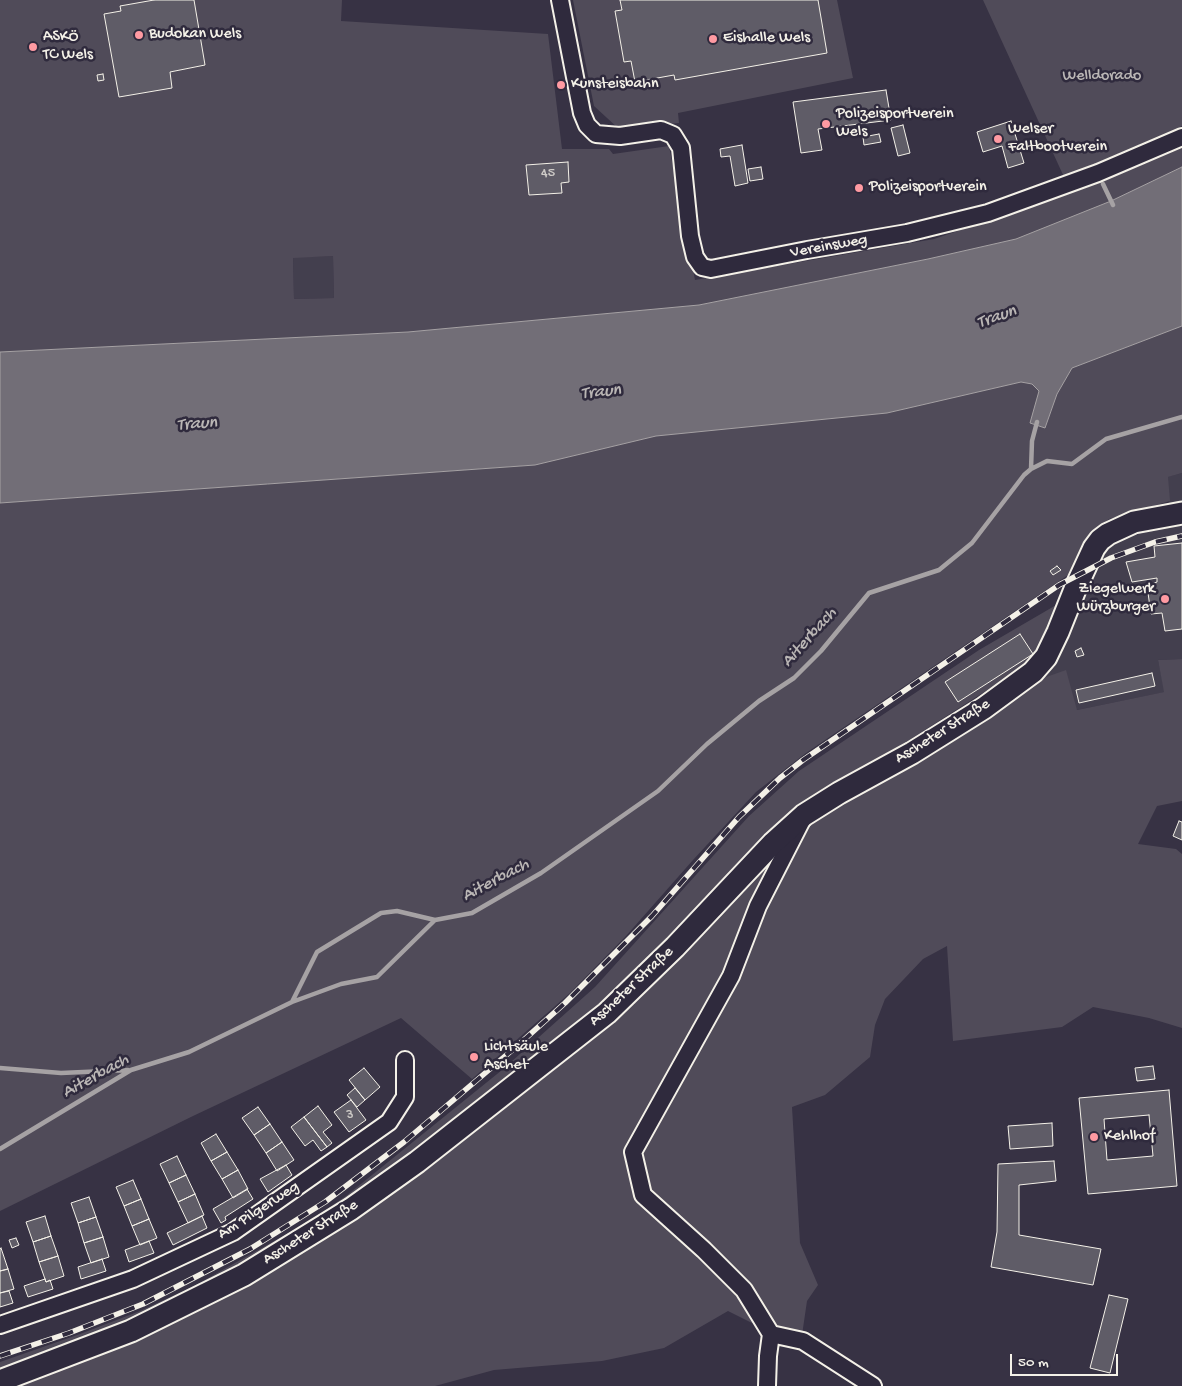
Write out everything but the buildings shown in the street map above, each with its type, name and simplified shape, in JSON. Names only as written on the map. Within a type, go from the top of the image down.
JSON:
[{"type":"main road","name":"Ascheter Straße","points":[[0,1382],[131,1331],[244,1275],[351,1209],[417,1162],[607,1013],[675,947],[773,843],[804,815],[839,793],[912,753],[984,708],[1033,672],[1046,657],[1094,548],[1100,540],[1119,527],[1134,522],[1182,513]]},
{"type":"street","name":"Vereinsweg","points":[[560,0],[582,113],[587,125],[596,134],[620,136],[661,130],[673,135],[681,148],[690,236],[695,257],[702,267],[711,269],[907,233],[988,213],[1098,173],[1182,136]]},
{"type":"street","points":[[767,1386],[771,1334],[744,1290],[704,1250],[643,1195],[633,1152],[731,976],[758,906],[804,815]]},
{"type":"street","name":"Am Pilgerweg","points":[[0,1325],[132,1279],[233,1232],[389,1122],[405,1097],[405,1060]]},
{"type":"street","points":[[771,1334],[803,1341],[874,1386]]},
{"type":"shaded area","points":[[333,256],[334,298],[294,299],[293,257]]},
{"type":"shaded area","points":[[1182,473],[1182,659],[1158,660],[1165,692],[1077,710],[1035,681],[1109,543],[1151,526],[1171,523],[1167,477]]},
{"type":"green space","points":[[0,0],[342,0],[341,21],[548,34],[562,149],[609,149],[613,154],[669,146],[695,280],[934,239],[1091,186],[1182,148],[1182,167],[1111,201],[1016,239],[928,259],[699,305],[408,332],[0,352]],"holes":[[[333,256],[334,298],[294,299],[293,258]]]},
{"type":"green space","name":"Eishalle Wels","points":[[573,0],[837,0],[853,78],[678,113],[679,123],[619,129],[594,106]]},
{"type":"green space","name":"Welldorado","points":[[983,0],[1182,0],[1182,126],[1064,177]]},
{"type":"green space","points":[[1182,326],[1182,473],[1168,477],[1170,501],[1109,519],[1087,539],[1074,571],[806,753],[756,792],[626,936],[570,993],[472,1079],[401,1018],[193,1116],[0,1211],[0,503],[535,465],[656,436],[887,413],[1021,382],[1032,384],[1040,392],[1030,423],[1045,428],[1057,394],[1072,368]]},
{"type":"green space","points":[[1063,601],[1048,639],[1028,664],[909,740],[815,796],[620,993],[394,1171],[241,1267],[140,1319],[0,1372],[0,1362],[140,1311],[194,1286],[308,1222],[346,1196],[502,1070],[595,987],[749,816],[799,771],[979,650]]},
{"type":"green space","points":[[1182,659],[1182,801],[1157,806],[1138,844],[1176,849],[1182,854],[1182,1028],[1149,1018],[1093,1007],[1062,1027],[953,1041],[947,946],[923,959],[885,999],[875,1025],[870,1057],[825,1095],[792,1107],[800,1243],[818,1285],[807,1301],[802,1335],[774,1328],[731,1287],[756,1325],[728,1311],[664,1348],[602,1361],[494,1370],[435,1386],[9,1386],[373,1205],[838,803],[1035,681],[1066,670],[1077,710],[1164,692],[1158,660]]},
{"type":"water","name":"Traun","points":[[1182,167],[1182,326],[1072,368],[1057,394],[1045,428],[1030,423],[1039,391],[1032,384],[1021,382],[887,413],[656,436],[535,465],[0,503],[0,352],[408,332],[699,305],[928,259],[1016,239],[1111,201]]},
{"type":"waterway","points":[[1103,184],[1113,205]]},
{"type":"waterway","name":"Aiterbach","points":[[0,1149],[131,1070],[189,1052],[292,1002],[341,984],[377,977],[435,920],[472,913],[541,873],[658,791],[707,744],[759,701],[794,678],[821,651],[869,593],[939,570],[972,543],[1024,475],[1031,469],[1047,461],[1072,464],[1106,439],[1182,417]]},
{"type":"waterway","points":[[1031,469],[1032,441],[1037,422]]},
{"type":"waterway","name":"Aiterbach","points":[[292,1002],[317,952],[381,913],[397,911],[435,920]]},
{"type":"waterway","points":[[0,1068],[61,1073],[128,1070]]},
{"type":"railway","points":[[0,1356],[69,1333],[143,1304],[250,1249],[325,1202],[404,1142],[565,1003],[652,916],[739,817],[780,778],[803,760],[1059,585],[1111,558],[1155,542],[1182,536]]},
{"type":"place","name":"Budokan Wels","points":[[139,35]]},
{"type":"place","name":"Eishalle Wels","points":[[713,39]]},
{"type":"place","name":"ASKÖ TC Wels","points":[[33,47]]},
{"type":"place","name":"Kunsteisbahn","points":[[561,85]]},
{"type":"place","name":"Polizeisportverein Wels","points":[[826,124]]},
{"type":"place","name":"Welser Faltbootverein","points":[[998,139]]},
{"type":"place","name":"Polizeisportverein","points":[[859,188]]},
{"type":"place","name":"Ziegelwerk Würzburger","points":[[1165,599]]},
{"type":"place","name":"Lichtsäule Aschet","points":[[474,1057]]},
{"type":"place","name":"Kehlhof","points":[[1094,1137]]}]
